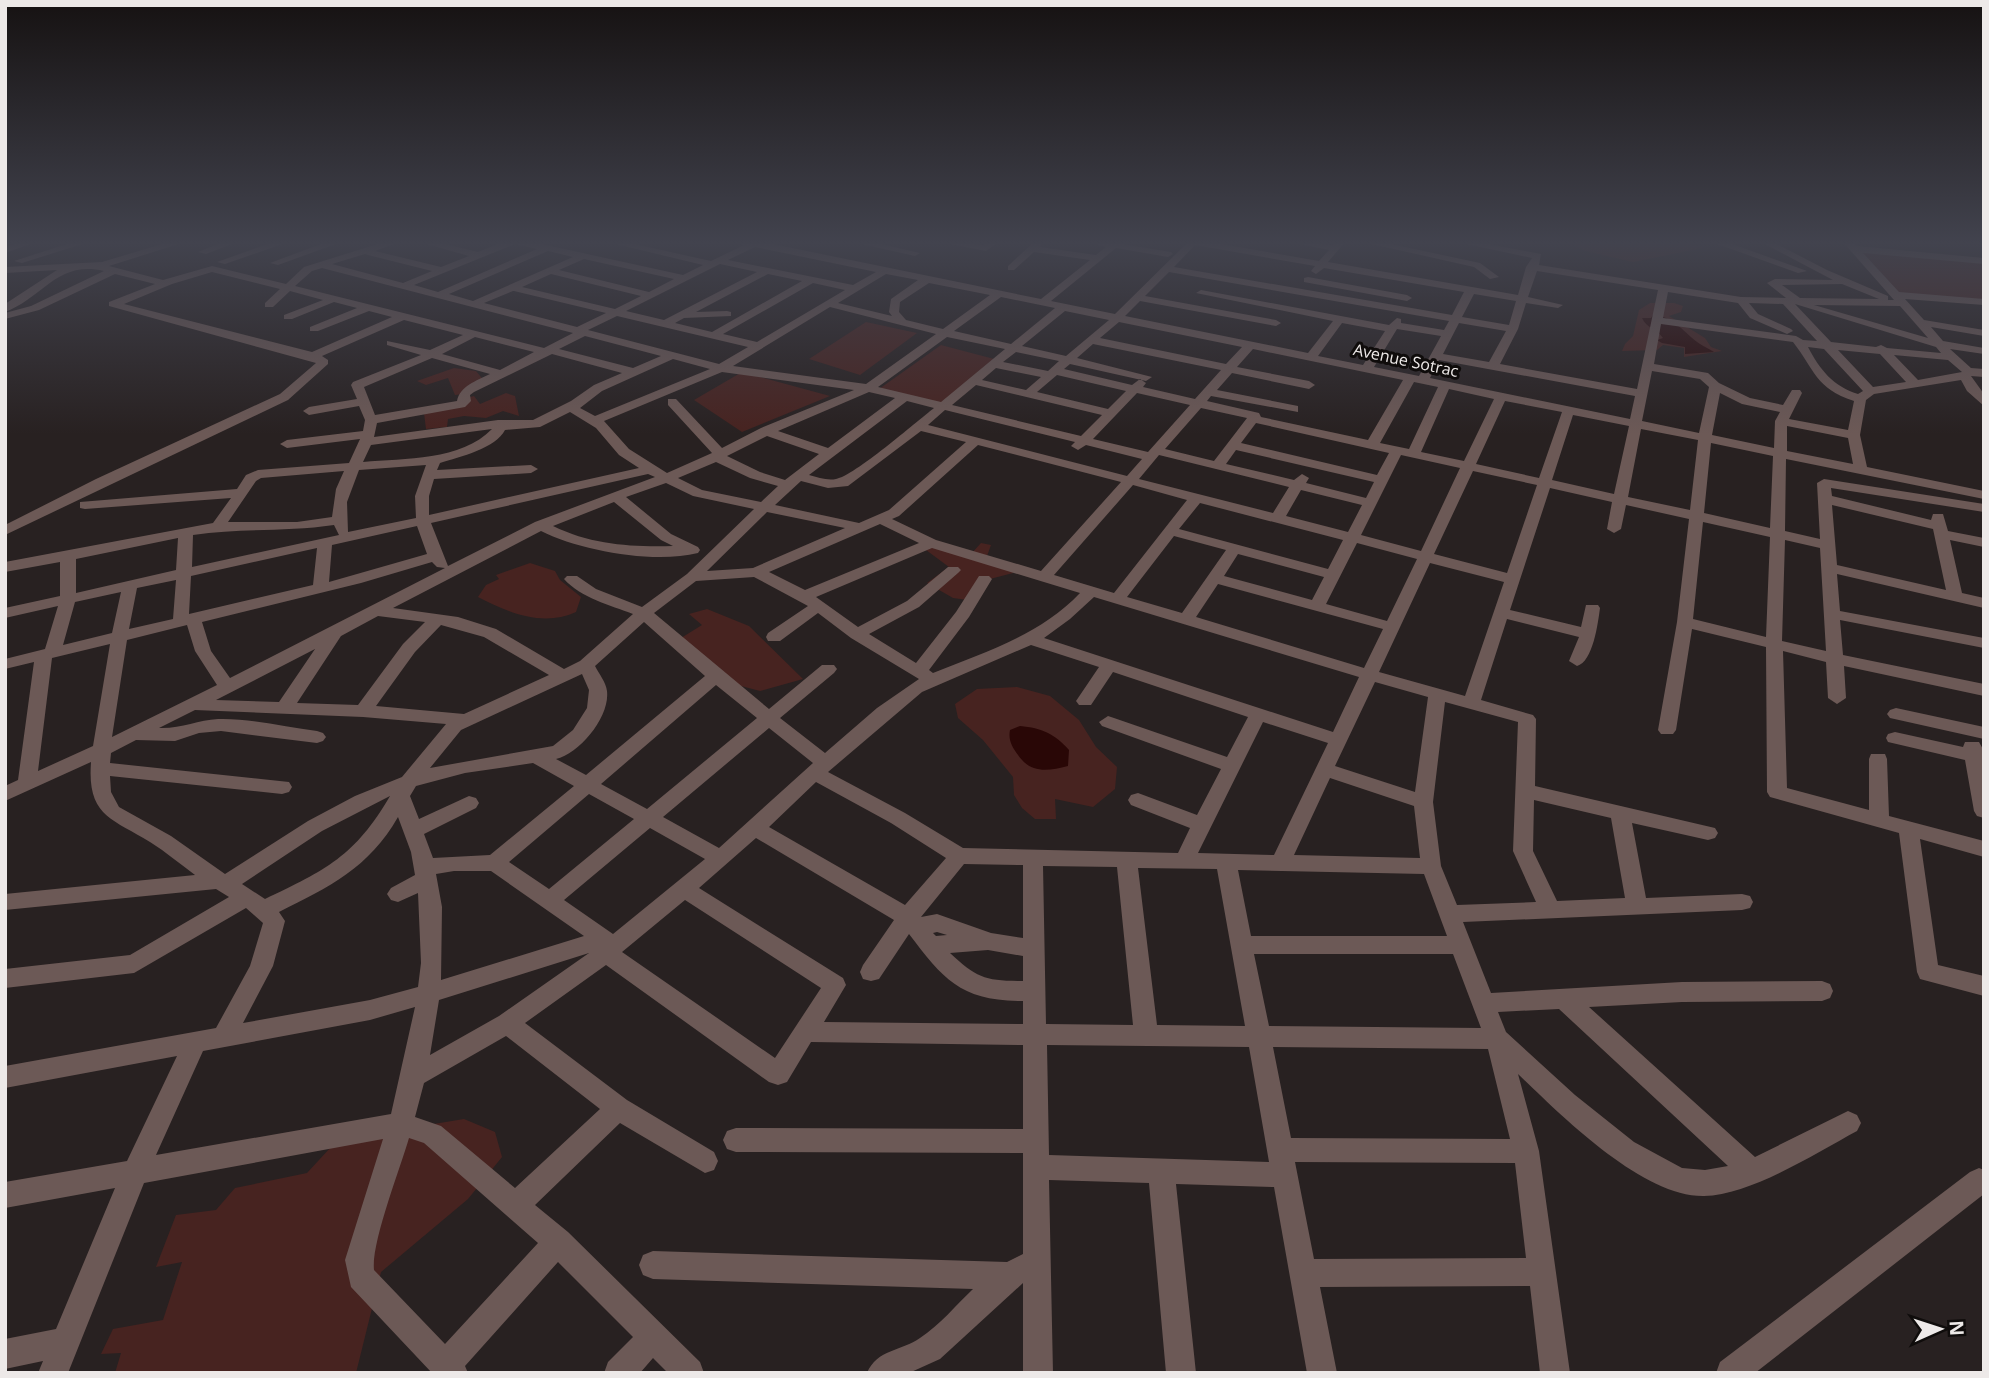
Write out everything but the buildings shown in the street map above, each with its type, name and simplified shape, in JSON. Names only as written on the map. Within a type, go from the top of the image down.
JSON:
[{"type":"street","points":[[5,316],[41,305]]},
{"type":"street","points":[[5,531],[101,482],[284,397],[324,362],[313,356],[118,305]]},
{"type":"street","points":[[288,317],[318,305]]},
{"type":"street","points":[[364,305],[633,372]]},
{"type":"street","points":[[313,356],[444,305]]},
{"type":"street","points":[[479,305],[721,368],[868,388],[1083,440],[1217,466],[1370,503]]},
{"type":"street","points":[[587,305],[759,346]]},
{"type":"street","points":[[369,432],[456,406],[464,402],[466,392],[549,351],[629,305]]},
{"type":"street","points":[[665,324],[700,305]]},
{"type":"street","points":[[727,305],[727,328]]},
{"type":"street","points":[[714,335],[767,305]]},
{"type":"street","points":[[594,421],[721,368],[827,305]]},
{"type":"street","points":[[834,305],[1146,377]]},
{"type":"street","points":[[895,305],[894,312],[902,322]]},
{"type":"street","points":[[5,794],[101,760],[132,734],[335,633],[450,570],[540,525],[666,479],[719,456],[766,431],[868,388],[984,305]]},
{"type":"street","name":"Avenue Sotrac","points":[[1055,305],[1117,318],[1167,345],[1242,330],[1311,357],[1984,495]]},
{"type":"street","points":[[1028,394],[1131,305]]},
{"type":"street","points":[[1180,305],[1264,337]]},
{"type":"street","points":[[1242,330],[1263,305]]},
{"type":"street","points":[[1264,305],[1448,334]]},
{"type":"street","points":[[1376,305],[1513,329]]},
{"type":"street","points":[[1372,445],[1417,379],[1437,356],[1463,305]]},
{"type":"street","points":[[1493,366],[1513,329],[1520,305]]},
{"type":"street","points":[[1614,528],[1659,305]]},
{"type":"street","points":[[1715,328],[1717,305]]},
{"type":"street","points":[[1745,305],[1754,316],[1789,332],[1798,341],[1824,382],[1842,394],[1865,395],[1914,383],[1984,373]]},
{"type":"street","points":[[1796,305],[1865,395]]},
{"type":"street","points":[[1802,305],[1938,344],[1984,351]]},
{"type":"street","points":[[1902,305],[1967,374],[1981,396]]},
{"type":"street","points":[[314,329],[370,307]]},
{"type":"street","points":[[672,401],[719,456],[755,475],[828,484],[843,483],[918,426],[1063,307]]},
{"type":"street","points":[[1044,577],[1229,368],[1264,337],[1287,310]]},
{"type":"street","points":[[1367,368],[1403,310]]},
{"type":"street","points":[[680,316],[727,314]]},
{"type":"street","points":[[1311,357],[1340,319]]},
{"type":"street","points":[[1655,320],[1827,346],[1951,357]]},
{"type":"street","points":[[1854,321],[1914,383]]},
{"type":"street","points":[[1917,322],[1984,333]]},
{"type":"street","points":[[344,537],[339,520],[340,496],[369,432],[364,402],[357,387],[359,383],[432,354],[473,334]]},
{"type":"street","points":[[1091,340],[1167,345],[1229,368],[1309,385]]},
{"type":"street","points":[[391,343],[502,374]]},
{"type":"street","points":[[1061,463],[1146,377],[1167,345]]},
{"type":"street","points":[[287,444],[369,432],[536,424],[575,404],[598,388],[672,355]]},
{"type":"street","points":[[1437,356],[1640,393]]},
{"type":"street","points":[[993,364],[1134,389],[1255,416],[1217,466]]},
{"type":"street","points":[[1646,366],[1704,376],[1715,386],[1746,401],[1854,435]]},
{"type":"street","points":[[1538,402],[1547,376]]},
{"type":"street","points":[[973,381],[1110,413]]},
{"type":"street","points":[[1413,454],[1445,385]]},
{"type":"street","points":[[1667,730],[1685,622],[1705,436],[1715,386]]},
{"type":"street","points":[[1209,392],[1294,409]]},
{"type":"street","points":[[1796,393],[1784,415],[1780,452],[1774,644],[1777,792],[1984,849]]},
{"type":"street","points":[[1861,469],[1854,435],[1865,395]]},
{"type":"street","points":[[1280,863],[1502,396]]},
{"type":"street","points":[[5,979],[134,964],[256,903],[329,878],[372,840],[446,736],[464,720],[565,677],[586,665],[691,577],[792,480],[905,397]]},
{"type":"street","points":[[309,411],[364,402]]},
{"type":"street","points":[[575,404],[574,409],[579,414],[609,431],[629,456],[666,479],[713,498],[860,527]]},
{"type":"street","points":[[456,406],[468,414],[499,425]]},
{"type":"street","points":[[1471,703],[1569,409]]},
{"type":"street","points":[[1253,419],[1828,545]]},
{"type":"street","points":[[218,527],[240,493],[258,474],[435,460],[471,448],[491,436],[499,425]]},
{"type":"street","points":[[918,426],[1512,579]]},
{"type":"street","points":[[766,431],[828,453]]},
{"type":"street","points":[[691,577],[756,572],[880,519],[901,508],[975,440]]},
{"type":"street","points":[[1233,445],[1382,480]]},
{"type":"street","points":[[1317,606],[1397,450]]},
{"type":"street","points":[[435,460],[421,495],[422,521],[435,556],[450,570]]},
{"type":"street","points":[[1277,519],[1312,463]]},
{"type":"street","points":[[428,475],[531,469]]},
{"type":"street","points":[[5,612],[650,470]]},
{"type":"street","points":[[1837,698],[1824,483],[1984,508]]},
{"type":"street","points":[[85,505],[240,493]]},
{"type":"street","points":[[617,496],[666,537],[693,550]]},
{"type":"street","points":[[1117,599],[1196,498]]},
{"type":"street","points":[[1825,499],[1984,543]]},
{"type":"street","points":[[1934,500],[1955,597]]},
{"type":"street","points":[[880,519],[931,543],[1370,675],[1527,719],[1523,851],[1550,910]]},
{"type":"street","points":[[5,567],[218,527],[286,526],[339,520]]},
{"type":"street","points":[[540,525],[565,539],[596,548],[629,551],[693,550],[713,554]]},
{"type":"street","points":[[1171,531],[1333,575]]},
{"type":"street","points":[[186,532],[187,620],[203,651],[227,687]]},
{"type":"street","points":[[321,588],[325,542]]},
{"type":"street","points":[[774,637],[811,601],[931,543]]},
{"type":"street","points":[[1186,620],[1235,548]]},
{"type":"street","points":[[5,664],[321,588],[435,556]]},
{"type":"street","points":[[27,784],[49,653],[68,598],[68,557]]},
{"type":"street","points":[[1829,568],[1984,603]]},
{"type":"street","points":[[857,634],[913,604],[953,570]]},
{"type":"street","points":[[756,572],[811,601],[857,634],[925,675],[1031,639],[1067,615],[1091,591]]},
{"type":"street","points":[[1215,578],[1392,627]]},
{"type":"street","points":[[572,579],[590,592],[645,613],[768,719],[820,768],[959,856],[1431,866]]},
{"type":"street","points":[[415,1076],[507,1023],[720,859],[925,675],[984,579]]},
{"type":"street","points":[[130,586],[101,760],[103,799],[107,806],[159,837],[256,903],[274,921],[273,937],[225,1036]]},
{"type":"street","points":[[1577,662],[1588,634],[1592,608]]},
{"type":"street","points":[[376,611],[458,622],[490,632],[565,677]]},
{"type":"street","points":[[1501,613],[1588,634]]},
{"type":"street","points":[[1832,614],[1984,643]]},
{"type":"street","points":[[363,711],[409,648],[436,620]]},
{"type":"street","points":[[1685,622],[1835,659],[1984,690]]},
{"type":"street","points":[[284,708],[335,633]]},
{"type":"street","points":[[1031,639],[1338,740]]},
{"type":"street","points":[[1085,701],[1109,664]]},
{"type":"street","points":[[5,902],[224,882],[306,831],[405,790],[479,765],[558,752],[578,738],[596,703],[598,691],[586,665]]},
{"type":"street","points":[[549,901],[828,669]]},
{"type":"street","points":[[495,863],[716,676]]},
{"type":"street","points":[[1437,694],[1423,802],[1431,866],[1497,1038],[1526,1151],[1555,1373]]},
{"type":"street","points":[[192,705],[363,711],[464,720]]},
{"type":"street","points":[[1184,861],[1258,714]]},
{"type":"street","points":[[1896,715],[1976,732],[1984,811]]},
{"type":"street","points":[[1108,723],[1232,766]]},
{"type":"street","points":[[132,734],[164,736],[197,727],[221,725],[317,737]]},
{"type":"street","points":[[1895,738],[1979,756]]},
{"type":"street","points":[[536,756],[720,859]]},
{"type":"street","points":[[1878,759],[1878,819]]},
{"type":"street","points":[[101,760],[282,787]]},
{"type":"street","points":[[1325,770],[1423,802]]},
{"type":"street","points":[[405,790],[427,872],[432,924],[429,995],[415,1076],[359,1260],[361,1277],[449,1369],[558,1242]]},
{"type":"street","points":[[1525,791],[1708,833]]},
{"type":"street","points":[[1138,800],[1202,824]]},
{"type":"street","points":[[416,829],[469,803]]},
{"type":"street","points":[[1620,813],[1637,906]]},
{"type":"street","points":[[755,828],[919,929],[1034,949]]},
{"type":"street","points":[[1909,829],[1928,972],[1984,986]]},
{"type":"street","points":[[871,972],[919,929],[959,856]]},
{"type":"street","points":[[1033,858],[1038,1373]]},
{"type":"street","points":[[1127,860],[1146,1036]]},
{"type":"street","points":[[1226,862],[1322,1373]]},
{"type":"street","points":[[398,894],[427,872],[454,863],[495,863],[778,1074],[835,985],[684,889]]},
{"type":"street","points":[[1449,914],[1742,902]]},
{"type":"street","points":[[919,929],[941,959],[965,981],[996,991],[1034,991]]},
{"type":"street","points":[[1242,945],[1461,945]]},
{"type":"street","points":[[5,1077],[370,1010],[608,946]]},
{"type":"street","points":[[1483,1003],[1682,992],[1822,990]]},
{"type":"street","points":[[1564,999],[1752,1171]]},
{"type":"street","points":[[507,1023],[618,1108],[705,1161]]},
{"type":"street","points":[[804,1032],[1497,1038],[1611,1141],[1638,1161],[1663,1174],[1703,1184],[1752,1171],[1848,1123]]},
{"type":"street","points":[[52,1373],[136,1170],[196,1041]]},
{"type":"street","points":[[515,1206],[618,1108]]},
{"type":"street","points":[[5,1195],[402,1124],[432,1134],[558,1242],[690,1373]]},
{"type":"street","points":[[736,1140],[1036,1154],[1161,1171],[1283,1162],[1526,1151]]},
{"type":"street","points":[[1161,1171],[1181,1373]]},
{"type":"street","points":[[1731,1373],[1979,1181]]},
{"type":"street","points":[[882,1373],[894,1364],[930,1349],[1008,1276],[1037,1262]]},
{"type":"street","points":[[653,1265],[1008,1276]]},
{"type":"street","points":[[1304,1273],[1542,1272]]},
{"type":"street","points":[[619,1373],[652,1338]]},
{"type":"street","points":[[5,1354],[65,1342]]},
{"type":"shaded area","points":[[1646,305],[1683,306],[1681,312],[1669,316],[1705,338],[1711,347],[1722,351],[1684,357],[1684,348],[1663,345],[1657,350],[1622,351],[1633,336],[1639,310]]},
{"type":"shaded area","points":[[1653,315],[1673,322],[1714,352],[1685,354],[1685,347],[1657,340],[1663,338],[1642,318],[1651,318]]},
{"type":"shaded area","points":[[866,322],[917,333],[860,375],[809,359]]},
{"type":"shaded area","points":[[941,345],[998,360],[940,404],[879,389]]},
{"type":"shaded area","points":[[454,368],[476,371],[486,383],[464,394],[455,395],[448,378],[426,385],[417,381]]},
{"type":"shaded area","points":[[742,372],[830,396],[742,432],[694,400]]},
{"type":"shaded area","points":[[506,393],[515,396],[519,416],[503,411],[486,418],[464,416],[448,419],[447,427],[426,429],[424,413],[468,397],[474,396],[480,404]]},
{"type":"shaded area","points":[[981,543],[991,545],[987,556],[1015,567],[1013,573],[990,579],[975,601],[953,598],[927,583],[949,567],[926,550],[940,544],[971,554]]},
{"type":"shaded area","points":[[530,563],[555,571],[560,580],[581,597],[576,612],[539,618],[514,613],[478,597],[486,585],[499,579],[496,575]]},
{"type":"shaded area","points":[[707,609],[749,626],[803,679],[760,691],[707,677],[673,643],[702,625],[689,614]]},
{"type":"shaded area","points":[[1017,687],[1050,696],[1079,720],[1096,747],[1117,767],[1115,789],[1093,807],[1055,799],[1056,819],[1035,819],[1022,808],[1014,795],[1013,777],[983,740],[958,718],[955,704],[977,689]]},
{"type":"shaded area","points":[[1020,726],[1041,730],[1059,740],[1069,750],[1068,766],[1040,770],[1023,761],[1012,746],[1010,737],[1010,730]]},
{"type":"shaded area","points":[[464,1119],[495,1132],[502,1157],[468,1199],[381,1272],[356,1373],[115,1373],[121,1353],[101,1354],[113,1329],[163,1320],[182,1262],[156,1267],[176,1215],[216,1210],[235,1188],[307,1173],[331,1147],[373,1134]]}]
